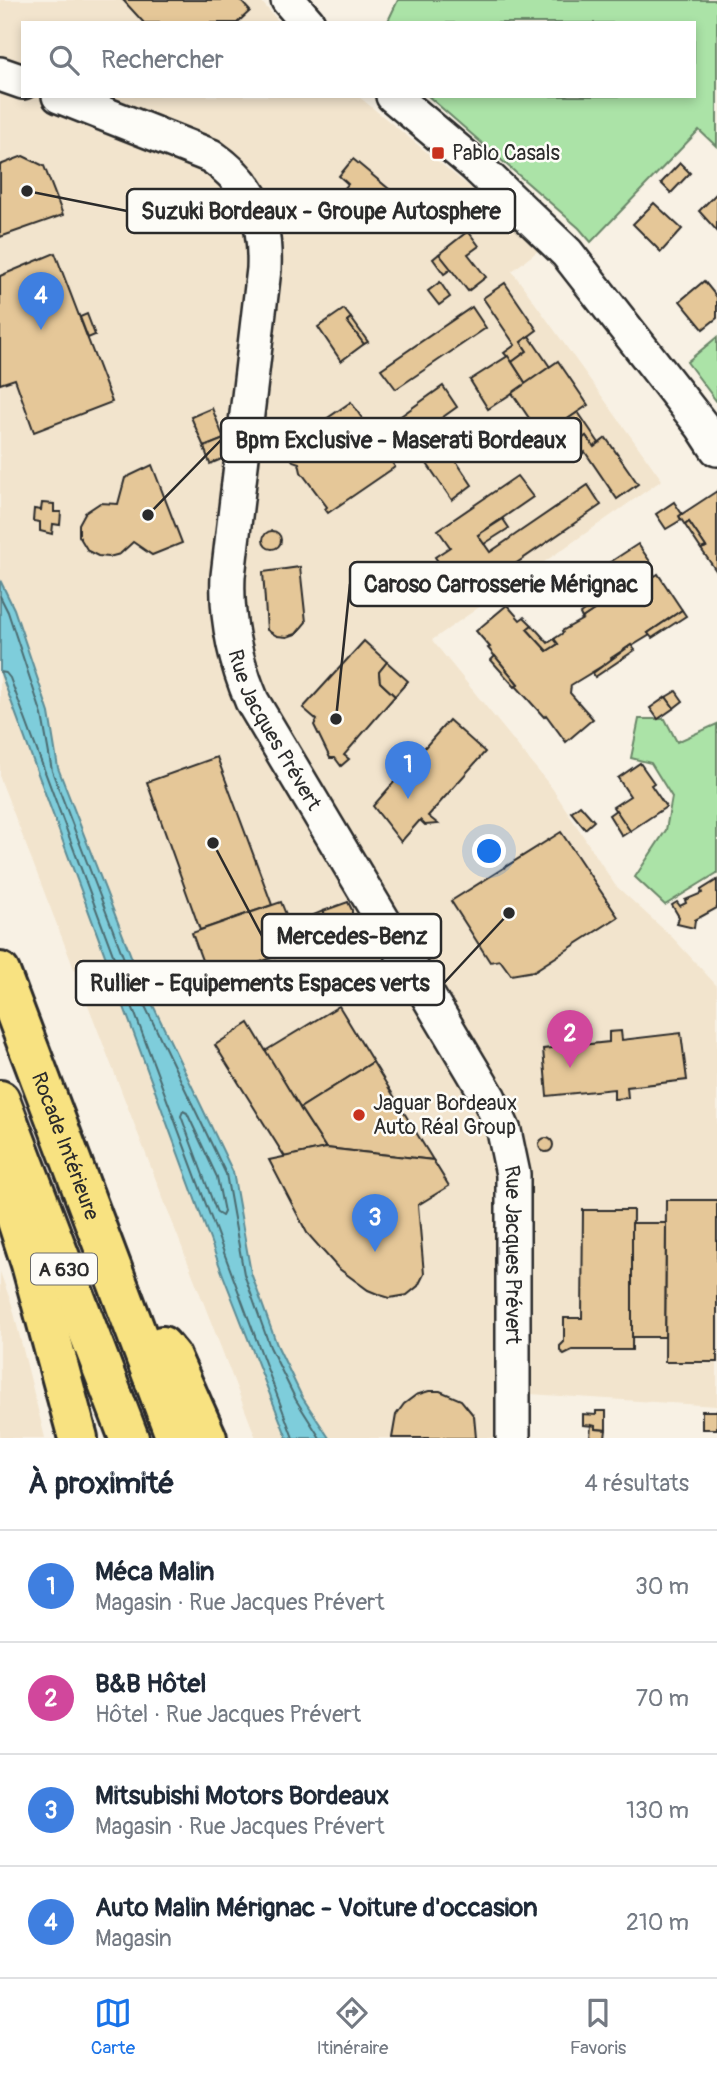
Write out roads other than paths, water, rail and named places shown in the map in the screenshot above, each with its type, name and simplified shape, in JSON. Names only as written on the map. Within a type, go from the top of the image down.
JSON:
[{"type":"highway","name":"Rocade Intérieure","points":[[0,972],[176,1438]]},
{"type":"highway","name":"A 630","points":[[0,1100],[129,1438]]},
{"type":"highway","points":[[0,1170],[31,1264],[78,1438]]},
{"type":"highway","points":[[124,1300],[172,1357],[207,1438]]},
{"type":"street","points":[[288,0],[306,21]]},
{"type":"street","points":[[0,74],[21,81]]},
{"type":"street","name":"Rue Jacques Prévert","points":[[64,98],[211,156],[224,165],[247,189],[257,210],[263,231],[264,269],[228,576],[227,598],[236,660],[251,701],[489,1098],[504,1131],[513,1174],[513,1438]]},
{"type":"street","points":[[395,98],[476,166],[567,253],[717,449]]},
{"type":"street","points":[[476,166],[530,201],[590,253],[717,422]]},
{"type":"water","points":[[0,580],[14,609],[49,713],[58,768],[138,974],[233,1172],[251,1273],[277,1345],[302,1397],[329,1438],[287,1438],[223,1275],[0,671]]},
{"type":"place","name":"Pablo Casals","points":[[438,153]]},
{"type":"place","name":"Suzuki Bordeaux - Groupe Autosphere","points":[[27,191]]},
{"type":"place","name":"Auto Malin Mérignac - Voiture d'occasion","points":[[41,330]]},
{"type":"place","name":"Bpm Exclusive - Maserati Bordeaux","points":[[148,515]]},
{"type":"place","name":"Caroso Carrosserie Mérignac","points":[[336,719]]},
{"type":"place","name":"Méca Malin","points":[[408,799]]},
{"type":"place","name":"Mercedes-Benz","points":[[213,843]]},
{"type":"place","name":"Rullier - Equipements Espaces verts","points":[[509,913]]},
{"type":"place","name":"B&B Hôtel","points":[[570,1068]]},
{"type":"place","name":"Jaguar Bordeaux Auto Réal Group","points":[[359,1115]]},
{"type":"place","name":"Mitsubishi Motors Bordeaux","points":[[375,1252]]}]
